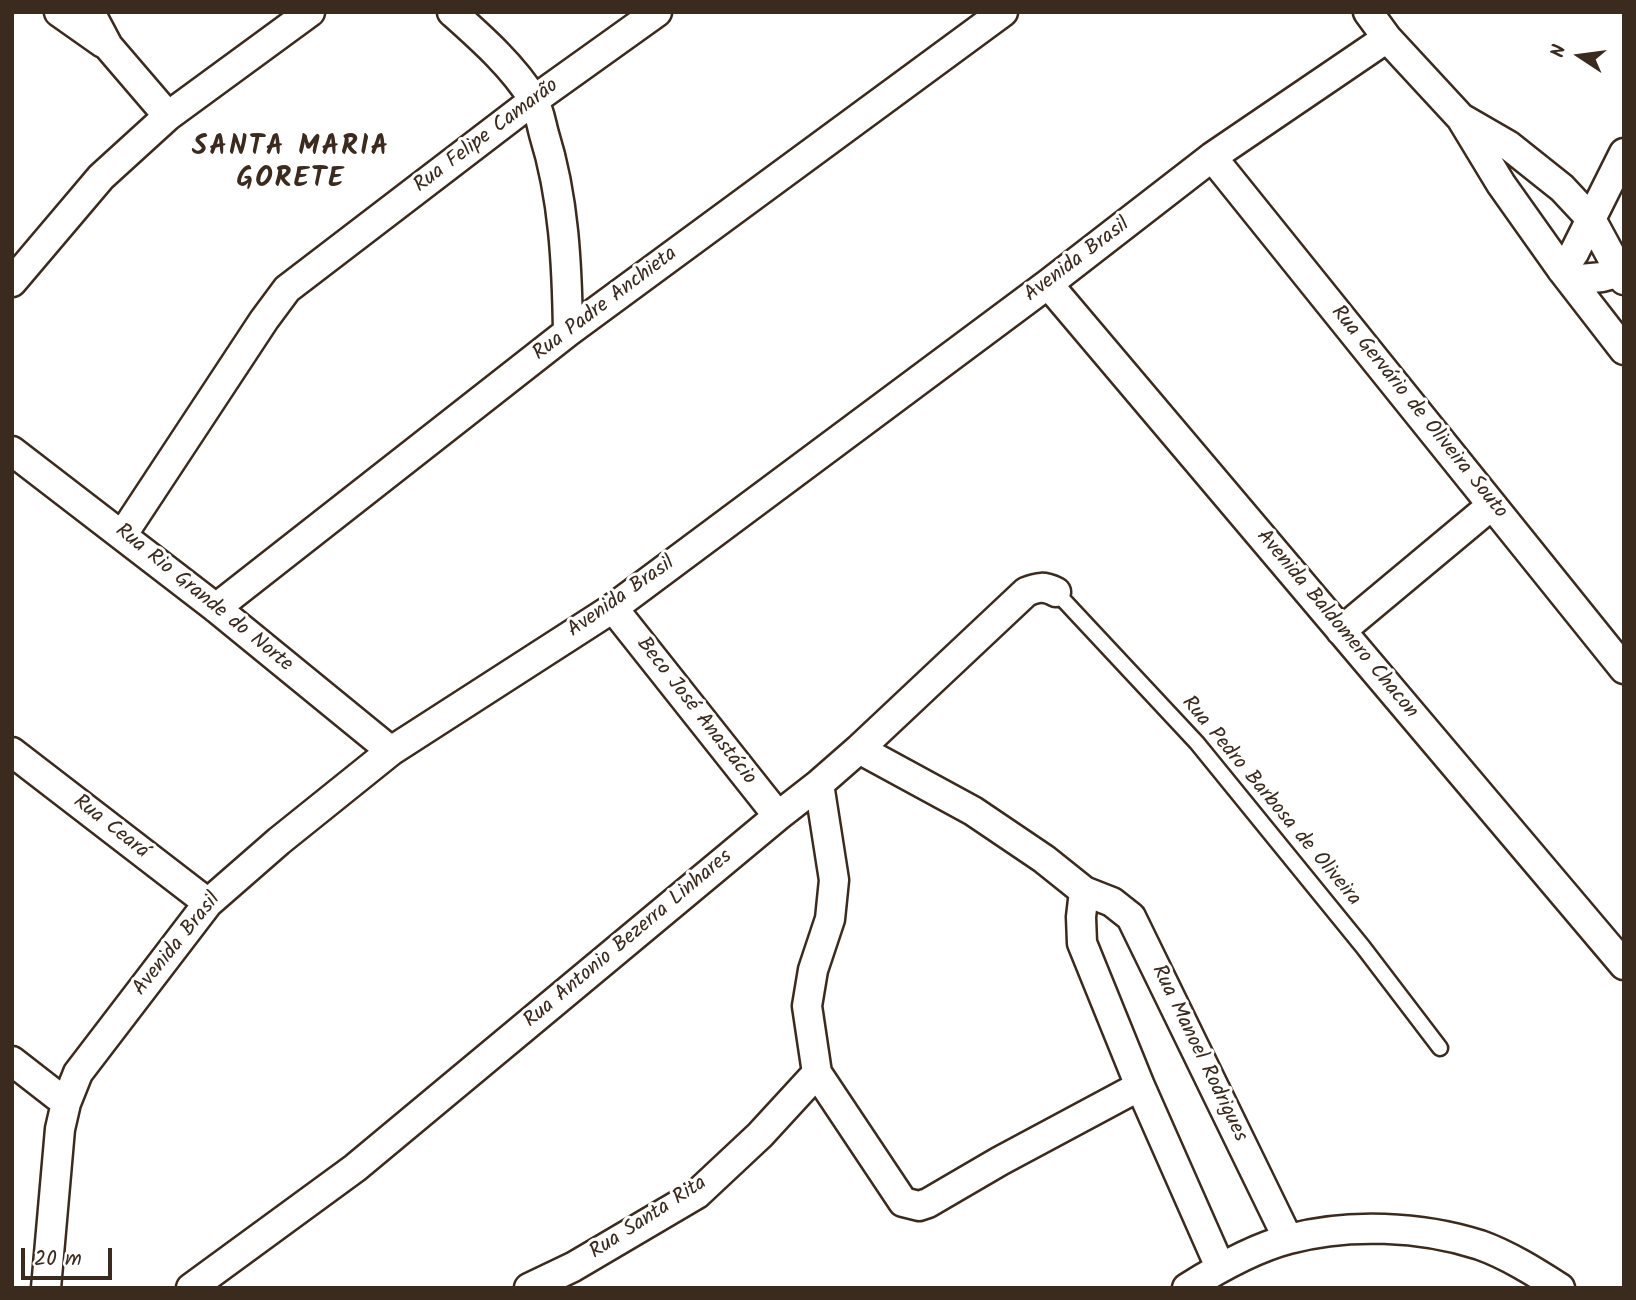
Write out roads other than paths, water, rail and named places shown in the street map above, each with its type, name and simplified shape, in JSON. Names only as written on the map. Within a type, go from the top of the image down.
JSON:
[{"type":"street","points":[[59,12],[108,46]]},
{"type":"street","points":[[90,12],[108,46],[168,116]]},
{"type":"street","points":[[12,282],[101,177],[168,116],[310,12]]},
{"type":"street","points":[[452,12],[519,80],[534,100],[548,146],[561,212],[567,259],[568,332]]},
{"type":"street","name":"Rua Felipe Camarão","points":[[122,534],[287,289],[534,100],[657,12]]},
{"type":"street","name":"Rua Padre Anchieta","points":[[216,608],[568,332],[1003,12]]},
{"type":"street","points":[[1368,12],[1387,38],[1461,118],[1501,184],[1624,350]]},
{"type":"street","name":"Avenida Brasil","points":[[46,1288],[60,1129],[66,1103],[78,1073],[208,904],[279,841],[391,751],[613,608],[1048,284],[1212,157],[1387,38]]},
{"type":"street","points":[[1461,118],[1508,145],[1562,188],[1591,219],[1623,274],[1602,277],[1566,275]]},
{"type":"street","points":[[1566,275],[1574,253],[1624,153]]},
{"type":"street","name":"Rua Gervário de Oliveira Souto","points":[[1212,157],[1624,669]]},
{"type":"street","name":"Avenida Baldomero Chacon","points":[[1048,284],[1624,965]]},
{"type":"street","name":"Rua Rio Grande do Norte","points":[[12,451],[216,608],[391,751]]},
{"type":"street","points":[[1341,631],[1492,505]]},
{"type":"street","name":"Rua Antonio Bezerra Linhares","points":[[191,1288],[355,1168],[819,784],[1026,592],[1037,587],[1056,592]]},
{"type":"street","name":"Beco José Anastácio","points":[[613,608],[778,816]]},
{"type":"street","name":"Rua Manoel Rodrigues","points":[[859,749],[972,811],[1044,859],[1084,891],[1112,902],[1131,916],[1288,1239]]},
{"type":"street","name":"Rua Ceará","points":[[12,752],[208,904]]},
{"type":"street","points":[[819,784],[834,880],[830,919],[813,970],[807,1006],[817,1073],[903,1202],[919,1206],[1140,1086]]},
{"type":"street","points":[[1084,891],[1082,943],[1140,1086],[1220,1267]]},
{"type":"street","points":[[12,1061],[66,1103]]},
{"type":"street","name":"Rua Santa Rita","points":[[529,1288],[573,1267],[697,1194],[760,1135],[817,1073]]},
{"type":"street","points":[[1187,1288],[1220,1267],[1288,1239],[1343,1230],[1404,1228],[1480,1245],[1526,1267],[1560,1288]]},
{"type":"lane","name":"Rua Pedro Barbosa de Oliveira","points":[[1056,592],[1197,743],[1363,947],[1440,1048]]},
{"type":"district","name":"SANTA MARIA GORETE","points":[[291,165]]}]
